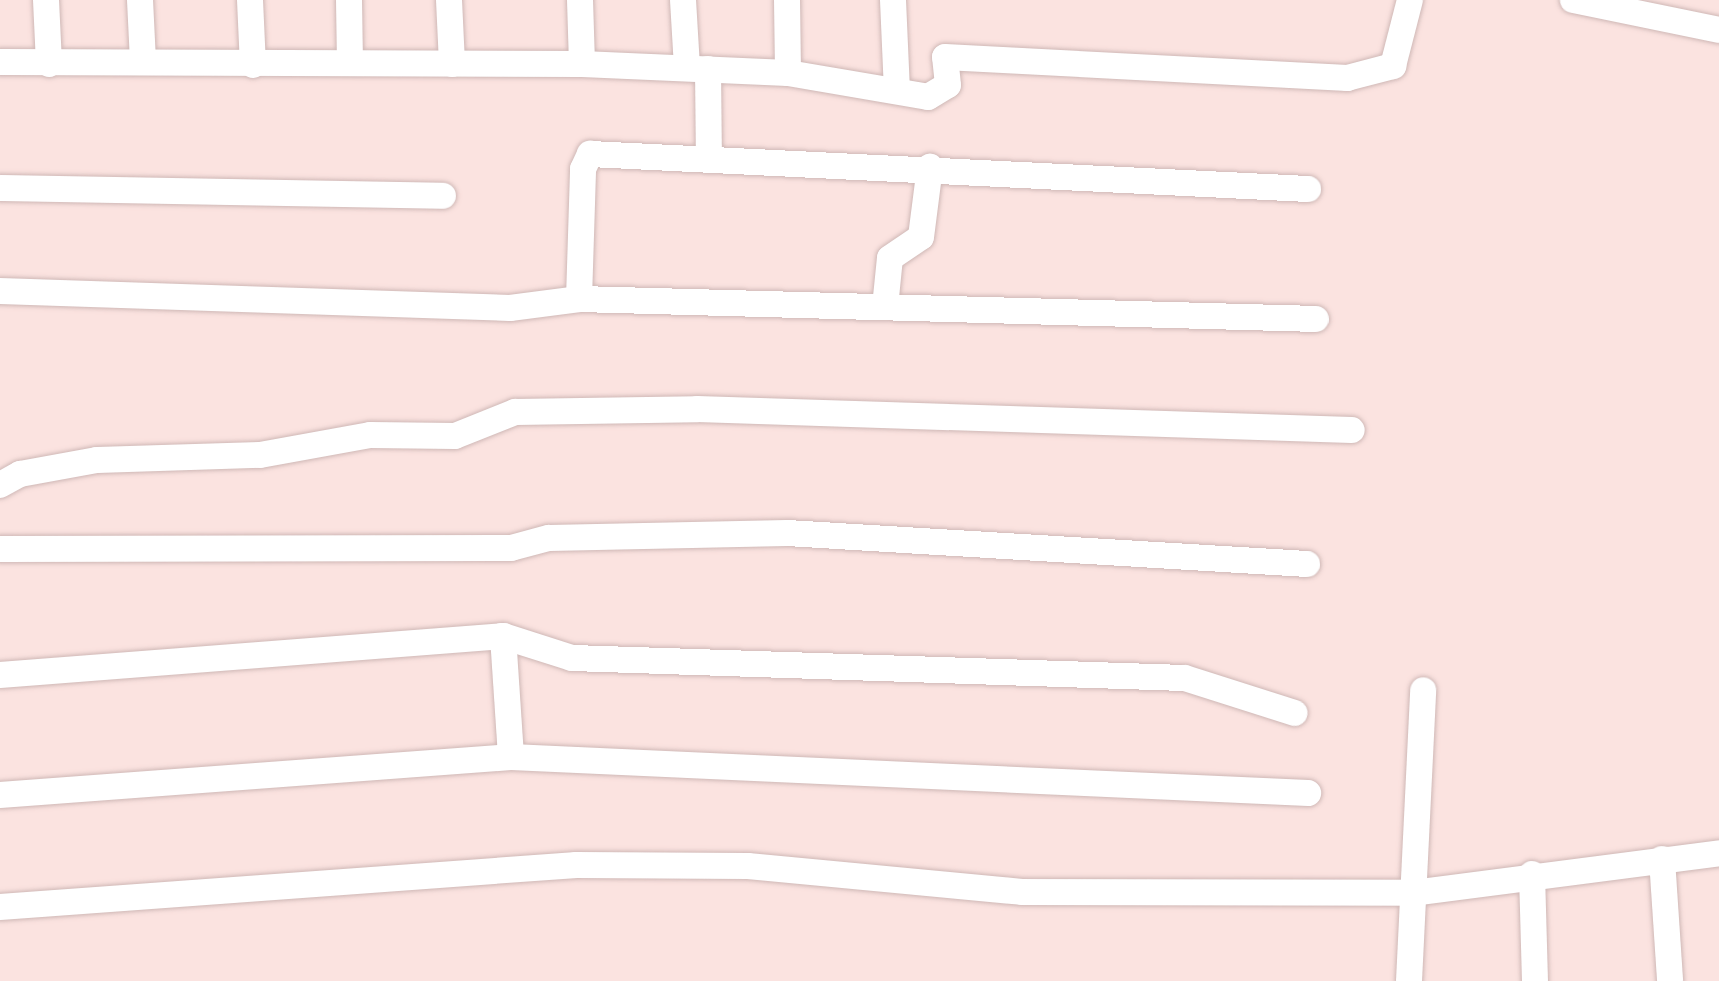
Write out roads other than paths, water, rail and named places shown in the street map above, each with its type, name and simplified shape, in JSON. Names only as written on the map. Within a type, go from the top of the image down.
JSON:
[{"type":"street","points":[[46,0],[49,64]]},
{"type":"street","points":[[140,0],[143,62]]},
{"type":"street","points":[[250,0],[253,65]]},
{"type":"street","points":[[349,0],[350,62]]},
{"type":"street","points":[[449,0],[452,64]]},
{"type":"street","points":[[580,0],[582,64]]},
{"type":"street","points":[[683,0],[698,68],[709,159]]},
{"type":"street","points":[[787,0],[788,73]]},
{"type":"street","points":[[893,0],[897,90]]},
{"type":"street","points":[[0,62],[253,65],[350,62],[698,68],[788,73],[928,97],[948,85],[945,57],[1347,78],[1393,66],[1410,0]]},
{"type":"street","points":[[1573,0],[1719,30]]},
{"type":"street","points":[[579,299],[583,169],[590,154],[930,167],[1308,189]]},
{"type":"street","points":[[885,307],[890,258],[921,237],[930,167]]},
{"type":"street","points":[[0,188],[443,196]]},
{"type":"street","points":[[0,291],[510,308],[579,299],[1316,319]]},
{"type":"street","points":[[0,485],[97,460],[260,455],[370,435],[455,436],[515,412],[697,409],[1352,430]]},
{"type":"street","points":[[0,549],[511,548],[549,538],[787,533],[1307,564]]},
{"type":"street","points":[[503,636],[511,757]]},
{"type":"street","points":[[0,675],[503,636],[572,658],[1173,677],[1295,713]]},
{"type":"street","points":[[1409,981],[1423,690]]},
{"type":"street","points":[[0,795],[511,757],[1308,793]]},
{"type":"street","points":[[0,907],[576,865],[748,866],[1022,892],[1413,893],[1532,874],[1719,853]]},
{"type":"street","points":[[1662,859],[1670,981]]},
{"type":"street","points":[[1532,874],[1535,981]]}]
